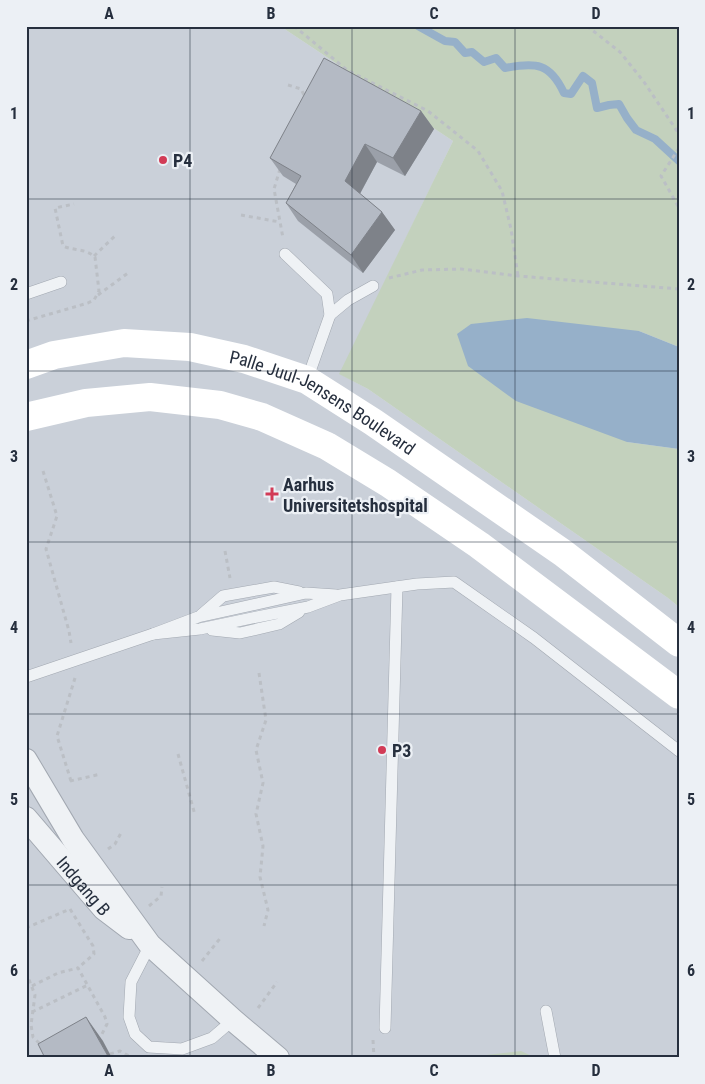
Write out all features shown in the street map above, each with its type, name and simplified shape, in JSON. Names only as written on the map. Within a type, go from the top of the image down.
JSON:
[{"type":"street","name":"Palle Juul-Jensens Boulevard","points":[[26,365],[54,355],[133,343],[190,347],[244,358],[307,380],[373,422],[563,553],[679,643]]},
{"type":"street","name":"Palle Juul-Jensens Boulevard","points":[[26,417],[86,403],[150,397],[220,405],[262,417],[327,446],[388,483],[479,545],[679,695]]},
{"type":"street","points":[[26,760],[73,839],[150,944],[233,1020],[278,1058]]},
{"type":"street","name":"Indgang B","points":[[26,818],[104,909],[150,944]]},
{"type":"lane","points":[[285,254],[327,294],[330,315],[307,380]]},
{"type":"lane","points":[[26,294],[61,282]]},
{"type":"lane","points":[[330,315],[348,300],[373,286]]},
{"type":"lane","points":[[153,634],[200,629],[308,606],[340,596],[417,584],[454,582],[534,638],[679,751]]},
{"type":"lane","points":[[385,1028],[397,588]]},
{"type":"lane","points":[[26,678],[198,617],[306,593],[340,596]]},
{"type":"lane","points":[[150,944],[131,982],[130,1017],[134,1034],[150,1047],[182,1049],[212,1038],[233,1020]]},
{"type":"lane","points":[[546,1011],[555,1058]]},
{"type":"path","points":[[294,26],[347,70],[428,111],[478,151],[502,191],[511,229],[518,276]]},
{"type":"path","points":[[587,26],[620,52],[644,82],[679,134]]},
{"type":"path","points":[[288,85],[300,89],[305,97],[305,103]]},
{"type":"path","points":[[678,149],[661,176],[679,208]]},
{"type":"path","points":[[282,162],[274,189],[285,254]]},
{"type":"path","points":[[241,215],[280,222]]},
{"type":"path","points":[[94,256],[118,234]]},
{"type":"path","points":[[373,286],[383,280],[422,270],[461,269],[518,276],[679,289]]},
{"type":"path","points":[[97,296],[128,273]]},
{"type":"path","points":[[43,471],[57,516],[46,549],[69,631],[77,672],[57,736],[71,781]]},
{"type":"path","points":[[225,551],[231,586]]},
{"type":"path","points":[[260,673],[266,720],[256,750],[264,783],[256,814],[263,846],[260,877],[268,910],[264,926]]},
{"type":"path","points":[[178,754],[194,814]]},
{"type":"path","points":[[104,852],[115,844],[122,833]]},
{"type":"path","points":[[149,906],[161,896],[162,887]]},
{"type":"path","points":[[26,928],[70,909],[93,946],[94,954],[78,968],[58,973],[32,986]]},
{"type":"path","points":[[202,961],[222,936]]},
{"type":"path","points":[[78,968],[105,1017],[106,1024],[102,1034],[89,1037]]},
{"type":"path","points":[[26,972],[35,995],[30,1025],[33,1037],[47,1048]]},
{"type":"path","points":[[258,1008],[278,982]]},
{"type":"path","points":[[32,1012],[88,985]]},
{"type":"path","points":[[110,1054],[120,1051],[131,1058]]},
{"type":"shaded area","name":"Aarhus Universitetshospital","points":[[26,26],[280,26],[453,141],[340,374],[368,389],[679,607],[679,1058],[26,1058]]},
{"type":"green space","points":[[280,26],[679,26],[679,347],[639,331],[627,442],[679,449],[679,607],[368,389],[339,374],[453,141]]},
{"type":"green space","points":[[521,1051],[536,1058],[461,1058]]},
{"type":"water","points":[[527,318],[639,331],[679,347],[679,449],[627,442],[516,401],[468,366],[457,334],[471,324]]},
{"type":"building","points":[[324,58],[421,111],[393,158],[365,144],[345,181],[382,212],[351,255],[286,203],[301,176],[270,158]]},
{"type":"building","points":[[86,1017],[109,1058],[45,1058],[38,1044]]},
{"type":"waterway","points":[[418,26],[445,41],[455,42],[465,53],[472,52],[484,62],[496,58],[505,68],[525,65],[541,67],[553,76],[564,93],[571,94],[583,76],[592,83],[597,108],[619,104],[636,130],[655,139],[679,161]]},
{"type":"place","name":"P4","points":[[163,160]]},
{"type":"place","name":"Aarhus Universitetshospital","points":[[272,494]]},
{"type":"place","name":"P3","points":[[382,750]]}]
